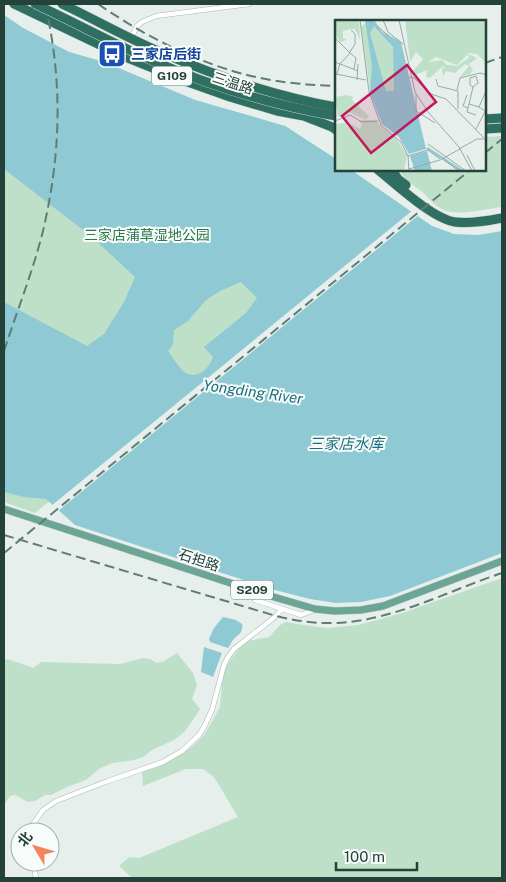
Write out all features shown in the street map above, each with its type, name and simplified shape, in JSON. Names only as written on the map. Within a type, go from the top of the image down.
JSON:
[{"type":"highway","name":"三温路","points":[[14,4],[123,56],[185,81],[277,111],[304,116],[335,129]]},
{"type":"highway","points":[[35,4],[151,60],[233,92],[282,105],[335,116]]},
{"type":"highway","name":"三温路","points":[[61,4],[130,39],[236,82],[334,106]]},
{"type":"highway","points":[[61,4],[156,50],[197,67]]},
{"type":"highway","points":[[486,119],[502,118]]},
{"type":"highway","points":[[486,129],[502,128]]},
{"type":"highway","points":[[379,171],[443,219],[454,222],[470,222],[502,218]]},
{"type":"highway","points":[[393,171],[398,178],[444,216],[470,218],[502,212]]},
{"type":"main road","name":"石担路","points":[[4,509],[315,609],[335,611],[362,610],[383,606],[502,561]]},
{"type":"street","points":[[123,56],[137,26],[156,16],[249,4]]},
{"type":"street","points":[[252,590],[255,600],[301,615],[315,609]]},
{"type":"street","points":[[35,822],[43,810],[56,802],[163,762],[182,751],[199,736],[204,727],[212,710],[228,657],[282,609]]},
{"type":"green space","name":"三家店蒲草湿地公园","points":[[4,15],[23,28],[69,52],[104,62],[195,100],[285,126],[335,158],[335,171],[352,171],[406,208],[35,513],[4,502]]},
{"type":"green space","points":[[502,136],[502,207],[463,212],[442,209],[400,171],[486,171],[486,137]]},
{"type":"green space","points":[[502,578],[502,878],[132,878],[119,866],[129,857],[139,858],[238,817],[214,777],[203,769],[186,769],[143,786],[142,772],[176,757],[193,746],[204,735],[220,707],[222,673],[241,646],[248,641],[269,637],[280,625],[286,622],[327,628],[358,625],[399,614]]},
{"type":"green space","points":[[177,653],[193,673],[197,685],[192,699],[200,709],[184,732],[174,740],[152,750],[143,757],[112,763],[99,769],[86,780],[51,795],[45,795],[35,801],[28,802],[15,795],[10,796],[4,805],[4,659],[33,668],[41,662],[120,664],[143,658],[157,663]]},
{"type":"water","name":"三家店水库","points":[[4,15],[23,28],[69,52],[104,62],[195,100],[285,126],[335,158],[335,171],[352,171],[432,226],[454,234],[478,235],[502,231],[502,553],[390,596],[361,602],[336,603],[310,599],[271,589],[75,525],[46,499],[24,497],[4,492],[4,302],[87,346],[104,334],[124,302],[135,277],[92,237],[4,169]],"holes":[[[241,282],[257,298],[246,313],[204,347],[213,357],[209,365],[199,374],[190,375],[186,373],[168,351],[173,344],[174,330],[188,321],[206,300],[220,291]]]},
{"type":"water","points":[[223,617],[236,620],[242,624],[241,632],[228,648],[210,642],[209,639],[214,628]]},
{"type":"water","points":[[204,647],[222,653],[213,677],[201,672]]},
{"type":"pier","points":[[413,210],[420,214],[57,512],[51,506]]},
{"type":"railway","points":[[4,351],[39,246],[53,174],[58,118],[57,89],[55,61],[45,4]]},
{"type":"railway","points":[[98,4],[159,41],[225,69],[279,81],[335,86]]},
{"type":"railway","points":[[486,63],[502,57]]},
{"type":"railway","points":[[486,152],[502,139]]},
{"type":"railway","points":[[4,553],[469,171]]},
{"type":"railway","points":[[4,535],[276,616],[326,623],[371,619],[393,613],[502,573]]},
{"type":"place","name":"三家店后街","points":[[112,54]]},
{"type":"water label","name":"Yongding River","points":[[253,392]]}]
